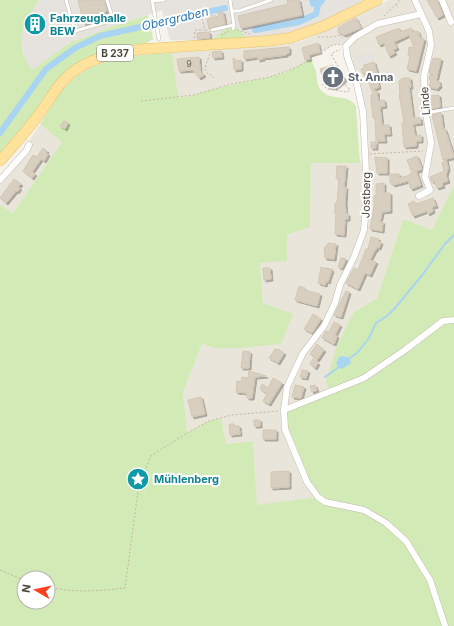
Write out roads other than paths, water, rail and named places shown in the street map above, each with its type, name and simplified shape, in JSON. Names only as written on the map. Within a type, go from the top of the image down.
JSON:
[{"type":"main road","name":"B 237","points":[[0,161],[39,115],[63,81],[73,72],[106,55],[125,51],[290,38],[324,26],[377,0]]},
{"type":"street","name":"Linde","points":[[415,0],[420,14],[429,30],[431,45],[424,76],[425,114],[431,143],[425,177],[430,190],[419,196]]},
{"type":"street","points":[[442,0],[451,22]]},
{"type":"street","name":"Jostberg","points":[[420,14],[377,24],[355,37],[346,48],[363,112],[368,192],[364,230],[354,256],[340,285],[335,303],[324,326],[303,353],[287,387],[284,410],[285,429],[307,482],[318,497],[325,502],[364,510],[386,522],[406,541],[430,580],[445,626]]},
{"type":"street","points":[[0,180],[26,152],[29,145]]},
{"type":"street","points":[[284,410],[364,378],[405,350],[443,321],[454,320]]},
{"type":"lane","points":[[66,0],[75,31],[113,20],[107,0]]},
{"type":"lane","points":[[159,39],[152,0],[164,0]]},
{"type":"lane","points":[[212,30],[233,27],[230,0]]},
{"type":"lane","points":[[232,12],[271,0]]},
{"type":"lane","points":[[425,114],[454,108]]},
{"type":"water","points":[[309,0],[326,0],[321,6],[311,7]]},
{"type":"water","points":[[343,356],[350,358],[351,363],[342,369],[338,367],[336,363],[339,357]]},
{"type":"waterway","name":"Obergraben","points":[[255,30],[299,22],[316,14],[319,0]]},
{"type":"waterway","name":"Obergraben","points":[[0,133],[46,69],[75,48],[100,36],[225,8]]},
{"type":"waterway","points":[[348,359],[357,353],[369,338],[376,323],[387,316],[395,308],[423,274],[444,245],[454,235]]},
{"type":"waterway","points":[[325,377],[339,367]]},
{"type":"place","name":"Fahrzeughalle BEW","points":[[35,24]]},
{"type":"place","name":"St. Anna","points":[[333,77]]},
{"type":"place","name":"Mühlenberg","points":[[138,479]]}]
